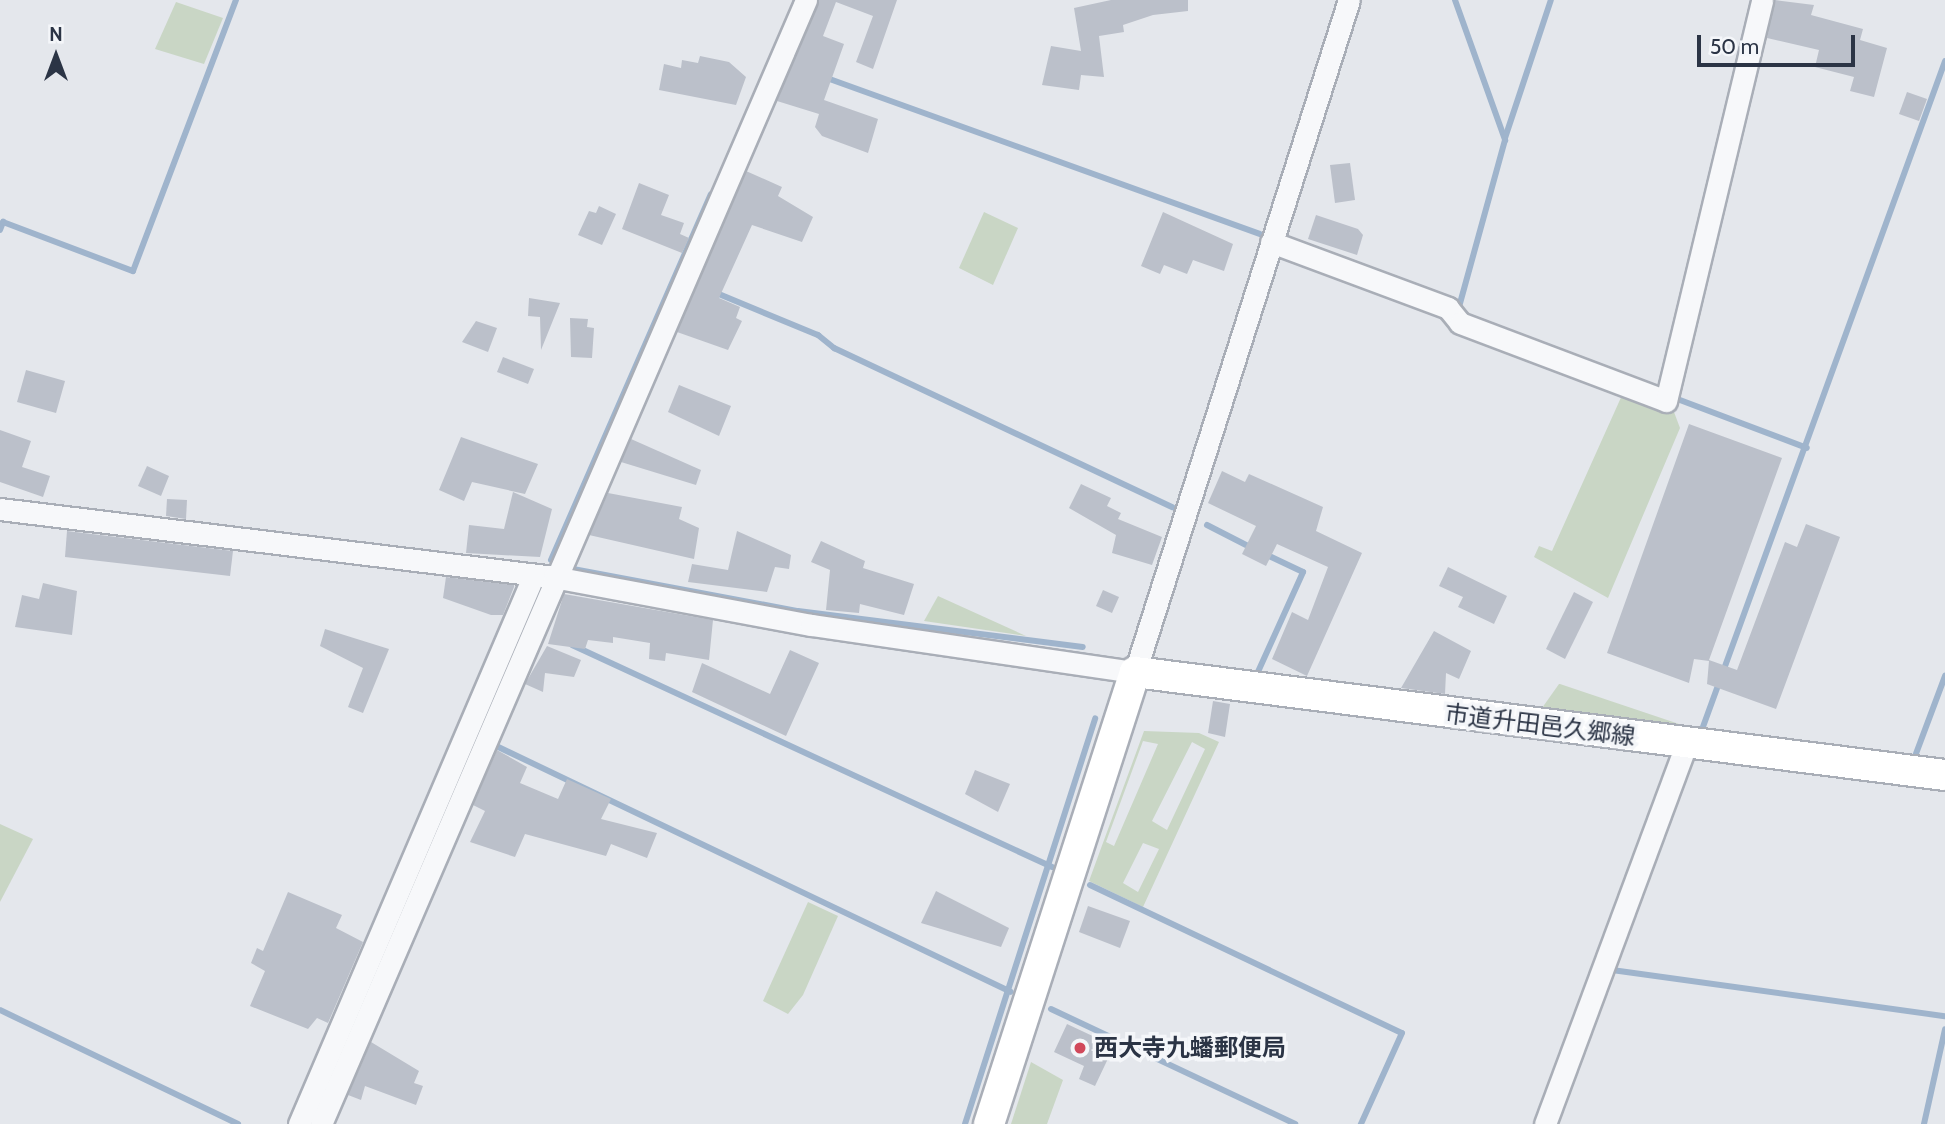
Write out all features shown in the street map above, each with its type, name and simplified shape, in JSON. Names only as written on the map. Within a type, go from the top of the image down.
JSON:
[{"type":"street","points":[[299,1124],[806,0]]},
{"type":"street","points":[[989,1124],[1349,0]]},
{"type":"street","points":[[1271,242],[1448,308],[1460,323],[1667,395],[1762,0]]},
{"type":"street","points":[[0,509],[544,577],[811,625],[1135,672]]},
{"type":"street","points":[[321,1124],[544,577]]},
{"type":"street","name":"市道升田邑久郷線","points":[[1135,672],[1945,775]]},
{"type":"street","points":[[1545,1124],[1694,744]]},
{"type":"green space","points":[[176,2],[223,18],[204,64],[155,49]]},
{"type":"green space","points":[[984,212],[1018,228],[993,285],[959,268]]},
{"type":"green space","points":[[1623,393],[1674,412],[1680,428],[1608,598],[1534,557],[1539,546],[1552,551]]},
{"type":"green space","points":[[938,596],[1026,636],[924,621]]},
{"type":"green space","points":[[1560,684],[1682,725],[1542,708]]},
{"type":"green space","points":[[1144,731],[1199,733],[1219,742],[1143,907],[1089,881]],"holes":[[[1143,741],[1158,744],[1114,846],[1106,842]],[[1192,742],[1205,749],[1167,830],[1152,821]],[[1143,843],[1159,849],[1138,892],[1123,883]]]},
{"type":"green space","points":[[0,824],[33,839],[0,902]]},
{"type":"green space","points":[[808,902],[838,916],[803,995],[788,1014],[763,1001]]},
{"type":"green space","points":[[1031,1062],[1063,1080],[1047,1124],[1011,1124]]},
{"type":"building","points":[[819,0],[897,0],[873,69],[856,62],[873,16],[836,2],[823,36],[844,44],[824,100],[878,119],[868,153],[822,136],[815,127],[819,114],[777,101]]},
{"type":"building","points":[[1111,0],[1188,0],[1188,11],[1153,15],[1123,25],[1124,32],[1099,36],[1104,77],[1081,75],[1079,90],[1042,85],[1051,46],[1081,51],[1074,8]]},
{"type":"building","points":[[1775,0],[1814,5],[1811,15],[1863,29],[1860,40],[1887,48],[1874,97],[1850,91],[1854,77],[1815,67],[1819,50],[1767,38]]},
{"type":"building","points":[[700,56],[729,62],[746,77],[736,105],[659,90],[664,64],[681,68],[682,60],[698,63]]},
{"type":"building","points":[[1907,92],[1927,99],[1919,121],[1899,114]]},
{"type":"building","points":[[1350,163],[1355,200],[1335,203],[1330,165]]},
{"type":"building","points":[[746,171],[782,187],[778,196],[813,217],[802,242],[752,225],[719,298],[740,307],[736,318],[742,321],[728,350],[677,332]]},
{"type":"building","points":[[639,183],[669,195],[661,215],[684,223],[680,234],[689,238],[682,253],[622,229]]},
{"type":"building","points":[[599,206],[616,214],[602,245],[578,235],[589,211],[596,213]]},
{"type":"building","points":[[1163,212],[1233,244],[1224,271],[1193,260],[1187,274],[1164,265],[1160,274],[1141,266]]},
{"type":"building","points":[[1316,215],[1358,229],[1363,235],[1357,255],[1308,239]]},
{"type":"building","points":[[529,298],[560,303],[541,350],[540,317],[528,316]]},
{"type":"building","points":[[570,318],[588,319],[587,327],[594,328],[592,358],[571,357]]},
{"type":"building","points":[[476,321],[497,328],[488,352],[462,342]]},
{"type":"building","points":[[503,357],[534,369],[528,384],[497,372]]},
{"type":"building","points":[[26,370],[65,381],[56,413],[17,402]]},
{"type":"building","points":[[679,385],[731,406],[719,436],[668,412]]},
{"type":"building","points":[[1689,424],[1782,458],[1709,660],[1737,670],[1785,542],[1797,547],[1806,524],[1840,537],[1776,709],[1707,684],[1709,661],[1694,659],[1689,683],[1607,653]]},
{"type":"building","points":[[0,430],[31,441],[22,467],[50,476],[43,497],[0,482]]},
{"type":"building","points":[[461,437],[538,464],[525,494],[472,482],[464,501],[439,490]]},
{"type":"building","points":[[631,439],[701,470],[696,485],[621,462]]},
{"type":"building","points":[[147,466],[169,476],[161,496],[138,486]]},
{"type":"building","points":[[1222,471],[1245,482],[1249,474],[1323,507],[1316,531],[1362,553],[1307,676],[1272,659],[1292,612],[1308,620],[1328,567],[1277,544],[1266,566],[1242,554],[1256,526],[1208,503]]},
{"type":"building","points":[[1081,484],[1111,498],[1107,506],[1121,513],[1118,519],[1162,537],[1152,565],[1112,553],[1116,535],[1069,508]]},
{"type":"building","points":[[513,492],[552,509],[540,557],[466,553],[469,525],[504,529]]},
{"type":"building","points":[[608,493],[682,507],[679,519],[699,528],[694,559],[589,535]]},
{"type":"building","points":[[167,499],[187,500],[186,519],[166,516]]},
{"type":"building","points":[[67,531],[233,551],[230,576],[65,557]]},
{"type":"building","points":[[737,531],[791,555],[789,569],[775,567],[767,592],[688,582],[692,564],[728,570]]},
{"type":"building","points":[[821,541],[865,561],[863,568],[914,584],[904,615],[860,604],[859,613],[826,610],[830,570],[811,562]]},
{"type":"building","points":[[1448,567],[1507,596],[1494,624],[1458,607],[1463,597],[1439,586]]},
{"type":"building","points":[[446,577],[514,587],[503,615],[491,615],[443,598]]},
{"type":"building","points":[[43,583],[77,591],[72,635],[15,627],[22,595],[39,599]]},
{"type":"building","points":[[1103,590],[1119,597],[1112,613],[1096,606]]},
{"type":"building","points":[[1574,592],[1593,602],[1565,659],[1546,649]]},
{"type":"building","points":[[564,594],[713,620],[709,660],[666,653],[665,661],[649,659],[650,643],[613,637],[613,643],[588,640],[585,649],[548,644]]},
{"type":"building","points":[[325,629],[389,649],[363,713],[348,707],[363,668],[320,646]]},
{"type":"building","points":[[1434,631],[1471,651],[1459,679],[1446,673],[1445,694],[1401,688]]},
{"type":"building","points":[[547,646],[581,660],[574,677],[545,673],[543,692],[525,684]]},
{"type":"building","points":[[790,650],[819,663],[786,736],[692,692],[702,663],[770,694]]},
{"type":"building","points":[[1213,701],[1230,704],[1225,737],[1208,733]]},
{"type":"building","points":[[497,750],[527,767],[520,783],[558,799],[567,779],[611,799],[601,819],[657,833],[647,858],[611,844],[606,856],[525,834],[515,857],[470,842],[485,811],[473,805]]},
{"type":"building","points":[[975,770],[1010,784],[998,812],[965,794]]},
{"type":"building","points":[[936,891],[1009,928],[1001,947],[921,923]]},
{"type":"building","points":[[288,892],[342,915],[336,928],[363,942],[328,1023],[317,1018],[308,1029],[250,1006],[265,971],[251,963],[257,948],[263,951]]},
{"type":"building","points":[[1088,906],[1130,921],[1120,948],[1079,932]]},
{"type":"building","points":[[1067,1024],[1114,1046],[1095,1086],[1079,1079],[1084,1066],[1054,1052]]},
{"type":"building","points":[[371,1042],[419,1071],[414,1083],[423,1086],[416,1105],[365,1086],[361,1100],[348,1095]]},
{"type":"waterway","points":[[0,230],[3,222],[133,271],[236,0]]},
{"type":"waterway","points":[[1455,0],[1505,140],[1458,311]]},
{"type":"waterway","points":[[1505,138],[1551,0]]},
{"type":"waterway","points":[[1700,735],[1945,61]]},
{"type":"waterway","points":[[824,77],[1260,234]]},
{"type":"waterway","points":[[551,560],[711,194]]},
{"type":"waterway","points":[[714,292],[818,335],[834,348],[1172,507]]},
{"type":"waterway","points":[[1672,397],[1807,448]]},
{"type":"waterway","points":[[1207,525],[1252,548]]},
{"type":"waterway","points":[[1257,674],[1303,572],[1265,554]]},
{"type":"waterway","points":[[573,569],[798,611],[1083,647]]},
{"type":"waterway","points":[[517,644],[538,594]]},
{"type":"waterway","points":[[572,645],[1052,867]]},
{"type":"waterway","points":[[1914,759],[1945,676]]},
{"type":"waterway","points":[[965,1124],[1095,718]]},
{"type":"waterway","points":[[490,743],[1011,992]]},
{"type":"waterway","points":[[1090,885],[1402,1033],[1361,1124]]},
{"type":"waterway","points":[[1612,970],[1945,1016]]},
{"type":"waterway","points":[[1051,1009],[1295,1124]]},
{"type":"waterway","points":[[0,1010],[238,1124]]},
{"type":"waterway","points":[[1924,1124],[1945,1029]]},
{"type":"place","name":"西大寺九蟠郵便局","points":[[1080,1048]]}]
